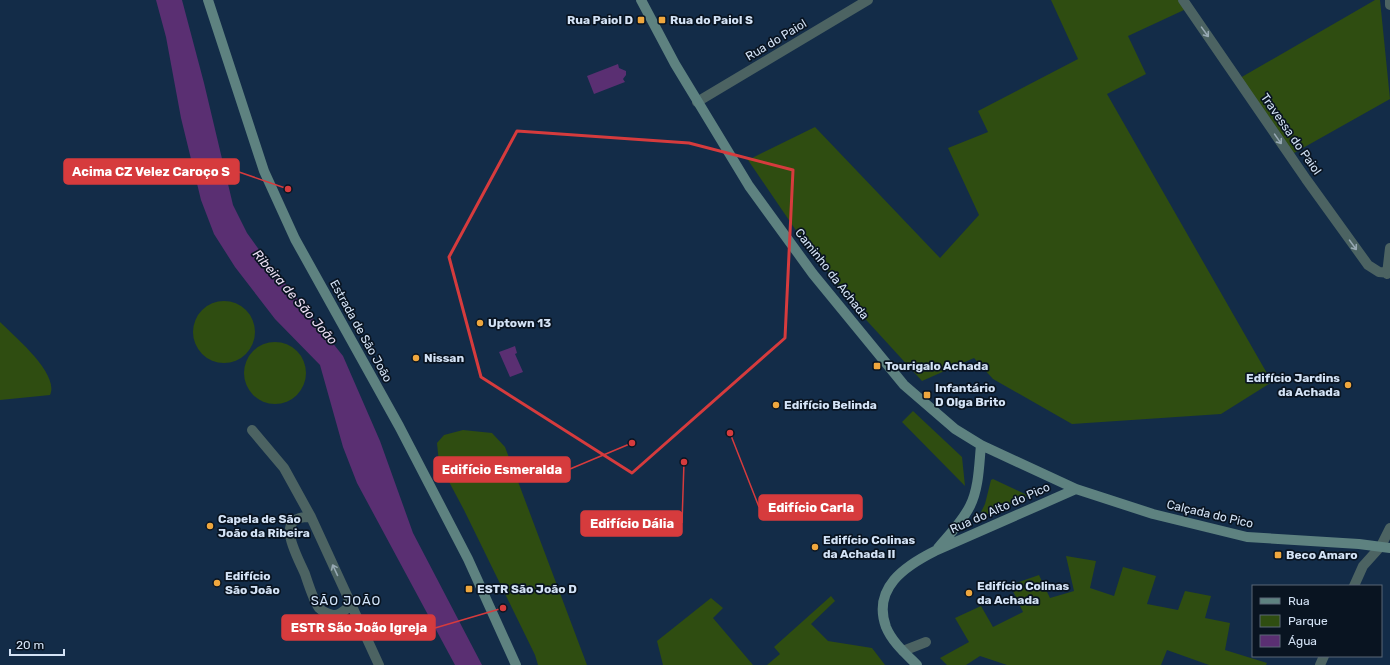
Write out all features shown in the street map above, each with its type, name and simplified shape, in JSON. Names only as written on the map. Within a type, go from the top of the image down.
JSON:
[{"type":"street","name":"Estrada de São João","points":[[208,0],[264,171],[295,239],[399,426],[461,545],[516,665]]},
{"type":"street","name":"Caminho da Achada","points":[[641,0],[697,102],[749,186],[814,274],[904,385],[955,429],[981,445],[1076,489]]},
{"type":"street","name":"Rua do Paiol","points":[[697,102],[868,0]]},
{"type":"street","name":"Travessa do Paiol","points":[[1183,0],[1357,250],[1373,269],[1389,273]]},
{"type":"street","points":[[1390,0],[1390,5]]},
{"type":"street","points":[[1389,273],[1390,248]]},
{"type":"street","points":[[252,430],[284,468],[311,517],[379,665]]},
{"type":"street","name":"Rua do Alto do Pico","points":[[935,551],[955,528],[970,506],[976,484],[981,445]]},
{"type":"street","name":"Rua do Alto do Pico","points":[[917,665],[903,651],[887,628],[884,617],[886,596],[894,578],[912,562],[1076,489]]},
{"type":"street","name":"Calçada do Pico","points":[[1076,489],[1153,514],[1247,537],[1385,547]]},
{"type":"street","points":[[311,517],[300,517],[293,520],[290,528],[291,545],[319,607],[334,615],[340,614],[351,605]]},
{"type":"street","points":[[1354,585],[1363,566],[1385,547],[1390,528]]},
{"type":"street","points":[[903,651],[926,642]]},
{"type":"highlighted area","points":[[517,131],[689,143],[793,170],[785,338],[632,473],[481,377],[449,257]]},
{"type":"green space","points":[[1051,0],[1181,0],[1184,10],[1128,36],[1146,74],[1107,94],[1272,382],[1221,414],[1072,424],[993,379],[974,358],[922,381],[858,311],[795,229],[748,160],[815,127],[940,258],[979,215],[948,148],[988,132],[978,111],[1078,59]]},
{"type":"green space","points":[[1375,0],[1380,0],[1390,99],[1294,153],[1240,78]]},
{"type":"green space","points":[[218,301],[230,301],[246,310],[253,320],[255,332],[253,344],[246,354],[230,363],[218,363],[207,358],[198,349],[193,338],[193,326],[198,315],[207,306]]},
{"type":"green space","points":[[0,322],[25,346],[42,366],[51,386],[50,395],[0,400]]},
{"type":"green space","points":[[269,342],[281,342],[297,351],[304,361],[306,373],[304,385],[297,395],[281,404],[269,404],[258,399],[249,390],[244,379],[244,367],[249,356],[258,347]]},
{"type":"green space","points":[[913,411],[962,457],[965,486],[902,422]]},
{"type":"green space","points":[[463,430],[492,433],[505,447],[587,665],[538,665],[535,655],[464,510],[439,463],[437,443],[444,435]]},
{"type":"green space","points":[[993,479],[1027,495],[1025,498],[978,518],[985,504],[991,480]]},
{"type":"green space","points":[[1066,556],[1096,561],[1090,588],[1114,596],[1123,567],[1156,576],[1147,604],[1178,610],[1185,591],[1211,596],[1205,618],[1230,623],[1225,650],[1267,663],[1266,665],[1209,665],[1167,650],[1161,665],[1007,665],[980,656],[966,665],[947,665],[940,658],[969,642],[955,618],[981,606],[993,627],[1023,612],[1010,585],[1039,575],[1050,598],[1074,591]]},
{"type":"green space","points":[[831,596],[835,601],[811,624],[828,641],[872,648],[885,665],[767,665],[780,654],[774,647]]},
{"type":"green space","points":[[711,598],[723,608],[713,618],[753,665],[663,665],[657,641]]},
{"type":"water","name":"Ribeira de São João","points":[[156,0],[182,0],[204,83],[233,205],[247,233],[265,258],[343,356],[380,441],[413,533],[482,665],[455,665],[357,483],[343,447],[320,365],[275,319],[235,267],[214,234],[201,200],[181,118],[166,37]]},
{"type":"water","points":[[618,64],[619,68],[626,71],[626,75],[623,79],[625,82],[594,94],[587,76]]},
{"type":"water","points":[[515,346],[517,353],[515,354],[523,372],[510,377],[499,352]]},
{"type":"place","name":"Rua Paiol D","points":[[641,20]]},
{"type":"place","name":"Rua do Paiol S","points":[[662,20]]},
{"type":"place","name":"Acima CZ Velez Caroço S","points":[[288,189]]},
{"type":"place","name":"Uptown 13","points":[[480,323]]},
{"type":"place","name":"Nissan","points":[[416,358]]},
{"type":"place","name":"Tourigalo Achada","points":[[877,366]]},
{"type":"place","name":"Edifício Jardins da Achada","points":[[1348,385]]},
{"type":"place","name":"Infantário D Olga Brito","points":[[927,395]]},
{"type":"place","name":"Edifício Belinda","points":[[776,405]]},
{"type":"place","name":"Edifício Carla","points":[[730,433]]},
{"type":"place","name":"Edifício Esmeralda","points":[[632,443]]},
{"type":"place","name":"Edifício Dália","points":[[684,462]]},
{"type":"place","name":"Capela de São João da Ribeira","points":[[210,526]]},
{"type":"place","name":"Edifício Colinas da Achada II","points":[[815,547]]},
{"type":"place","name":"Beco Amaro","points":[[1278,555]]},
{"type":"place","name":"Edifício São João","points":[[217,583]]},
{"type":"place","name":"ESTR São João D","points":[[469,589]]},
{"type":"place","name":"Edifício Colinas da Achada","points":[[969,593]]},
{"type":"place","name":"ESTR São João Igreja","points":[[503,608]]},
{"type":"district","name":"SÃO JOÃO","points":[[346,600]]}]
